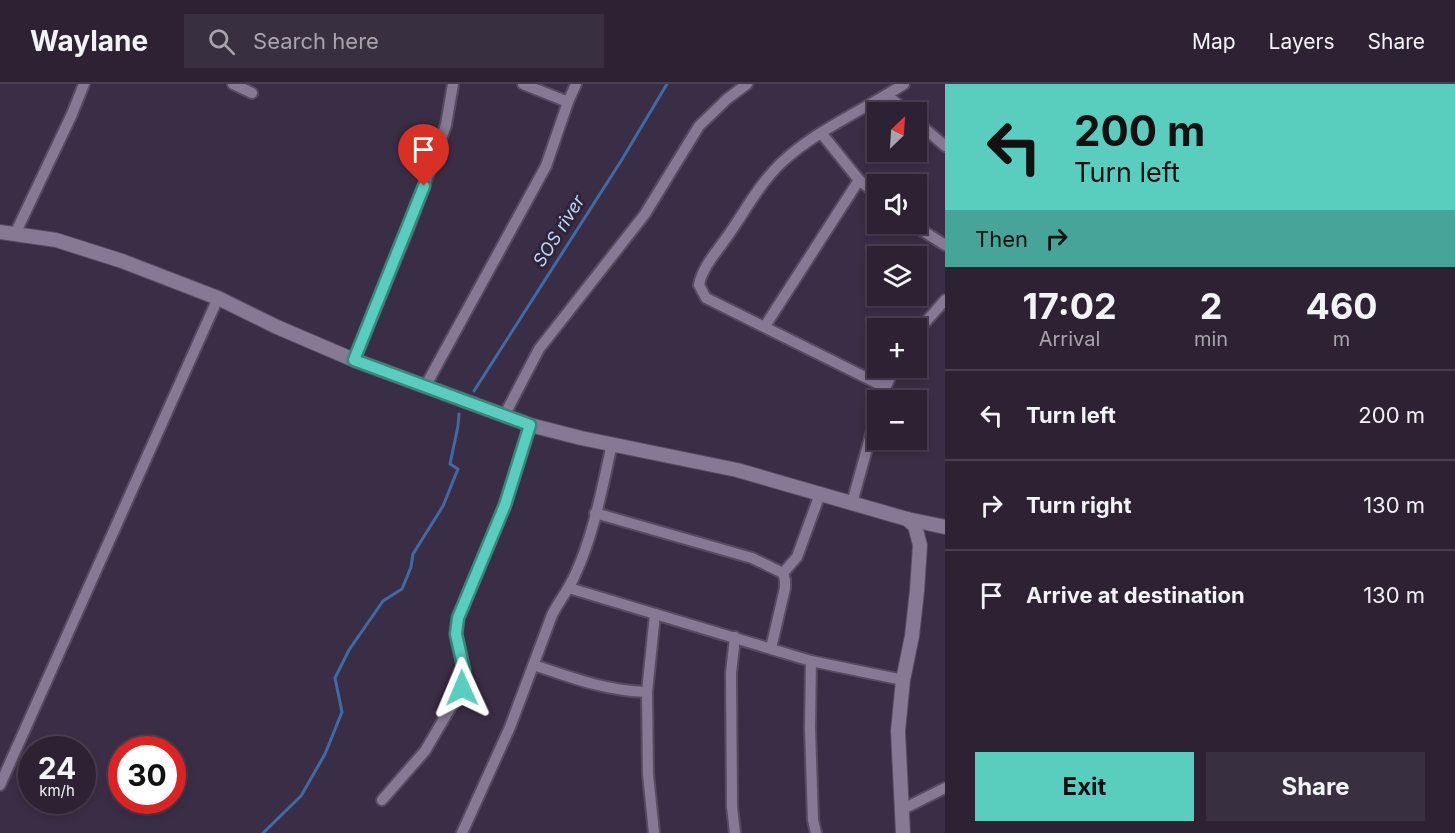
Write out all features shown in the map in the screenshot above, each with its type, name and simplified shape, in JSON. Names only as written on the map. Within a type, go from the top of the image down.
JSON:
[{"type":"street","points":[[15,234],[84,84]]},
{"type":"street","points":[[233,84],[252,93]]},
{"type":"street","points":[[354,360],[409,227],[451,107],[453,84]]},
{"type":"street","points":[[523,84],[568,102]]},
{"type":"street","points":[[426,385],[546,166],[576,84]]},
{"type":"street","points":[[504,416],[538,349],[645,214],[699,126],[726,99],[747,84]]},
{"type":"street","points":[[885,387],[706,298],[699,285],[700,279],[771,174],[799,148],[904,84]]},
{"type":"street","points":[[887,95],[895,102]]},
{"type":"street","points":[[927,130],[945,146]]},
{"type":"street","points":[[822,134],[859,180],[867,186]]},
{"type":"street","points":[[765,326],[859,180]]},
{"type":"street","points":[[0,232],[56,240],[89,250],[218,298],[277,327],[354,360],[530,425],[737,470],[907,519],[945,527]]},
{"type":"street","points":[[927,234],[945,245]]},
{"type":"street","points":[[0,784],[218,298]]},
{"type":"street","points":[[927,320],[945,300]]},
{"type":"street","points":[[884,390],[889,378]]},
{"type":"street","points":[[382,800],[425,751],[462,688],[464,670],[456,634],[458,618],[505,505],[530,425]]},
{"type":"street","points":[[462,833],[510,727],[552,615],[569,588],[590,536],[612,444]]},
{"type":"street","points":[[852,503],[867,449]]},
{"type":"street","points":[[771,648],[785,588],[783,573],[797,557],[820,494]]},
{"type":"street","points":[[595,513],[752,558],[767,563],[783,573]]},
{"type":"street","points":[[903,833],[898,731],[903,680],[912,636],[920,545],[915,526],[907,519]]},
{"type":"street","points":[[569,588],[811,661],[903,680]]},
{"type":"street","points":[[654,833],[648,774],[647,692],[655,614]]},
{"type":"street","points":[[735,637],[731,673],[732,807],[735,833]]},
{"type":"street","points":[[811,661],[810,740],[813,820],[816,833]]},
{"type":"street","points":[[534,665],[602,687],[647,692]]},
{"type":"street","points":[[901,810],[945,788]]},
{"type":"waterway","name":"SOS river","points":[[474,391],[621,161],[667,84]]},
{"type":"waterway","points":[[263,833],[301,796],[325,754],[342,712],[335,678],[349,650],[383,601],[402,589],[411,567],[413,554],[443,506],[458,469],[450,464],[459,414]]},
{"type":"route","points":[[424,186],[354,360],[530,425],[505,505],[458,618],[456,634],[464,670],[462,688]]}]
